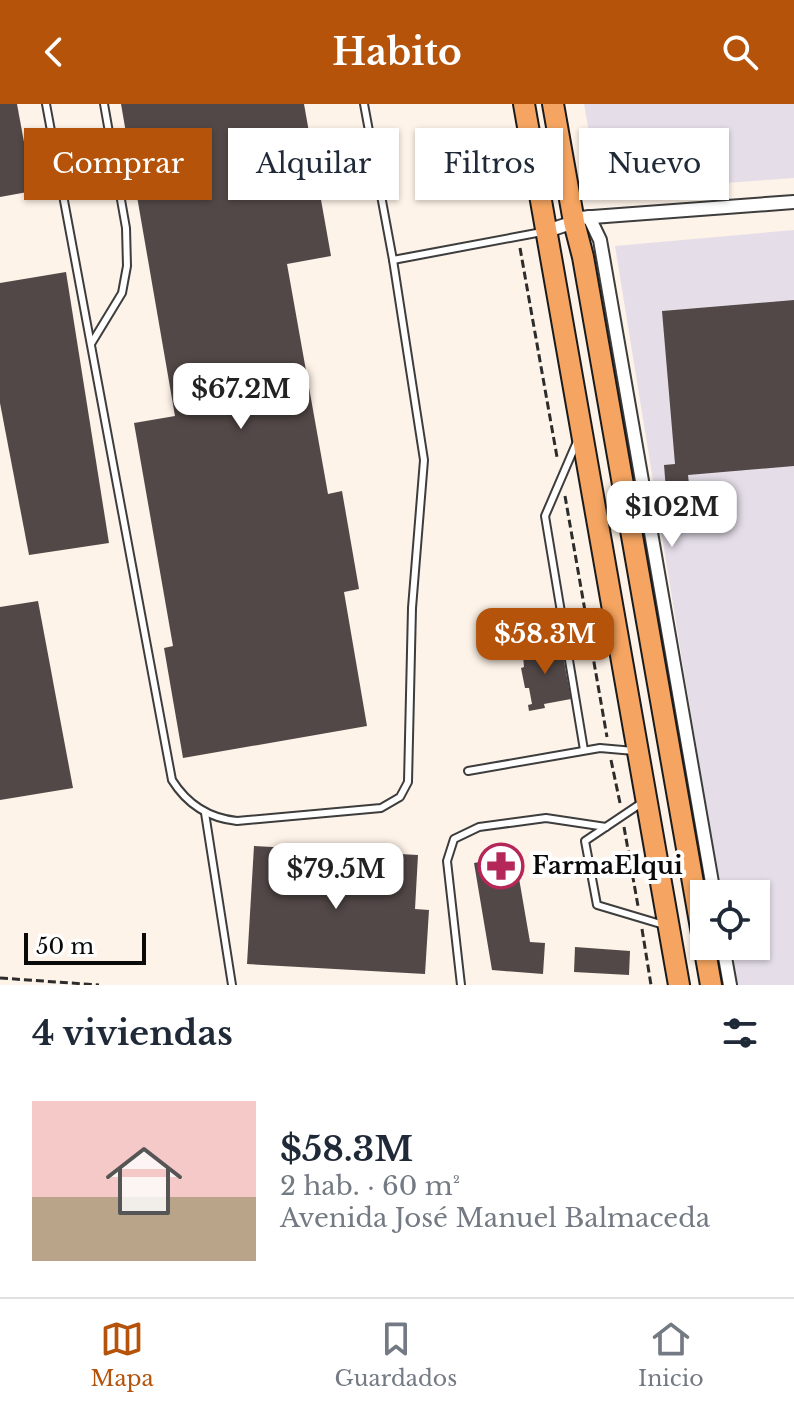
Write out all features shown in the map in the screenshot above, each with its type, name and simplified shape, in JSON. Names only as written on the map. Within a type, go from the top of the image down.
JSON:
[{"type":"main road","points":[[524,104],[679,985]]},
{"type":"main road","points":[[553,104],[582,220],[583,257],[711,985]]},
{"type":"street","points":[[547,231],[582,220],[794,202]]},
{"type":"street","points":[[582,220],[600,240],[712,880]]},
{"type":"street","points":[[726,960],[730,985]]},
{"type":"lane","points":[[46,104],[172,780],[186,799],[205,813],[237,821],[381,808],[400,797],[408,782],[412,608],[424,460],[393,260],[364,104]]},
{"type":"lane","points":[[91,344],[122,293],[127,266],[126,228],[104,104]]},
{"type":"lane","points":[[393,260],[547,231]]},
{"type":"lane","points":[[581,430],[545,516],[584,750]]},
{"type":"lane","points":[[468,771],[584,750],[638,751]]},
{"type":"lane","points":[[646,800],[585,841],[597,905],[669,927]]},
{"type":"lane","points":[[205,813],[232,985]]},
{"type":"lane","points":[[461,985],[447,861],[454,839],[479,827],[546,818],[606,827]]},
{"type":"path","points":[[518,236],[651,985]]},
{"type":"path","points":[[0,978],[99,985]]},
{"type":"shaded area","points":[[584,104],[794,104],[794,178],[729,183],[729,128],[588,128]]},
{"type":"shaded area","points":[[794,230],[794,985],[735,985],[731,960],[770,960],[770,880],[718,880],[615,246]]},
{"type":"building","points":[[0,104],[17,104],[24,142],[24,193],[0,197]]},
{"type":"building","points":[[121,104],[304,104],[308,128],[228,128],[228,200],[321,200],[331,256],[287,264],[328,494],[342,491],[359,589],[344,592],[367,726],[183,758],[164,648],[173,646],[134,423],[175,416],[138,200],[212,200],[212,128],[125,128]]},
{"type":"building","points":[[66,272],[109,543],[29,555],[0,403],[0,283]]},
{"type":"building","points":[[794,300],[794,466],[688,475],[689,484],[673,485],[673,489],[666,490],[664,465],[675,464],[662,311]]},
{"type":"building","points":[[38,601],[73,788],[0,800],[0,607]]},
{"type":"building","points":[[561,645],[571,699],[544,704],[545,708],[529,711],[528,705],[532,704],[521,668],[524,667],[523,656],[520,656],[518,649],[533,646],[534,650]]},
{"type":"building","points":[[254,846],[418,855],[415,909],[429,910],[425,974],[247,964]]},
{"type":"building","points":[[515,855],[530,942],[545,943],[543,974],[492,970],[474,863]]},
{"type":"building","points":[[575,947],[630,951],[629,975],[574,972]]},
{"type":"place","name":"FarmaElqui","points":[[501,866]]}]
